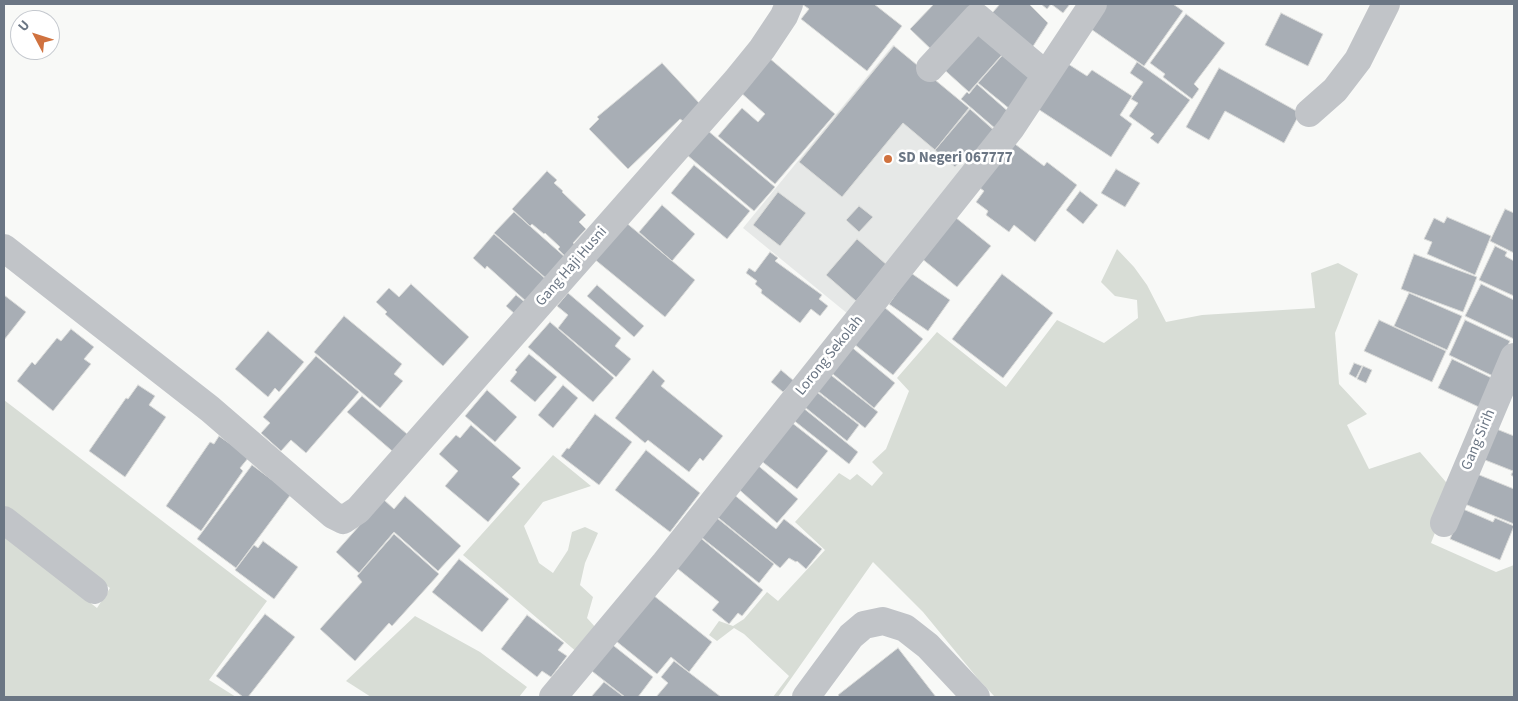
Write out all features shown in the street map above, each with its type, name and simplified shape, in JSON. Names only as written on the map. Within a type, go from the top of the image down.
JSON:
[{"type":"street","name":"Gang Haji Husni","points":[[4,248],[210,409],[333,515],[343,520],[358,510],[736,81],[762,49],[784,16],[789,4]]},
{"type":"street","name":"Lorong Sekolah","points":[[553,697],[665,563],[1011,128],[1093,4]]},
{"type":"street","points":[[1309,112],[1335,90],[1358,60],[1386,4]]},
{"type":"street","points":[[930,68],[977,17],[1045,74]]},
{"type":"street","name":"Gang Sirih","points":[[1444,523],[1514,357]]},
{"type":"street","points":[[4,520],[94,590]]},
{"type":"street","points":[[806,697],[851,636],[864,625],[883,621],[905,628],[928,646],[976,697]]},
{"type":"shaded area","name":"SD Negeri 067777","points":[[893,45],[999,133],[848,314],[743,228]]},
{"type":"shaded area","points":[[1117,249],[1134,267],[1147,285],[1166,322],[1202,315],[1315,308],[1311,273],[1338,263],[1358,274],[1335,333],[1339,384],[1367,414],[1347,425],[1369,469],[1420,452],[1452,489],[1431,543],[1496,572],[1514,565],[1514,697],[995,697],[923,612],[873,562],[778,697],[773,697],[789,676],[744,634],[734,628],[717,641],[709,635],[719,621],[733,626],[744,619],[767,592],[778,601],[825,550],[795,522],[839,473],[850,480],[857,474],[872,486],[883,473],[872,462],[886,449],[909,391],[897,378],[937,332],[1006,387],[1057,320],[1104,343],[1138,318],[1137,300],[1115,296],[1101,282]]},
{"type":"shaded area","points":[[4,400],[267,601],[209,680],[236,697],[4,697],[4,535],[97,608],[110,588],[4,508]]},
{"type":"shaded area","points":[[553,455],[591,486],[543,502],[524,526],[539,563],[553,573],[568,550],[572,532],[585,527],[598,533],[585,563],[580,585],[593,597],[587,618],[597,629],[578,653],[463,555]]},
{"type":"shaded area","points":[[415,616],[480,652],[527,687],[519,697],[371,697],[346,681]]},
{"type":"building","points":[[802,4],[874,4],[902,26],[867,71],[801,19],[809,9]]},
{"type":"building","points":[[934,4],[983,4],[936,54],[910,29]]},
{"type":"building","points":[[1000,4],[1029,4],[1048,23],[1030,51],[986,20]]},
{"type":"building","points":[[1041,4],[1051,4],[1047,9]]},
{"type":"building","points":[[1051,4],[1070,4],[1063,13]]},
{"type":"building","points":[[1104,4],[1173,4],[1183,11],[1144,66],[1088,27]]},
{"type":"building","points":[[1281,13],[1323,34],[1308,66],[1265,45]]},
{"type":"building","points":[[1186,14],[1225,43],[1194,84],[1199,89],[1192,99],[1163,77],[1165,74],[1150,63]]},
{"type":"building","points":[[978,21],[1008,48],[969,92],[939,65]]},
{"type":"building","points":[[894,46],[969,108],[935,150],[903,123],[842,197],[799,162]]},
{"type":"building","points":[[1007,50],[1039,75],[1011,110],[978,83]]},
{"type":"building","points":[[768,57],[835,114],[775,184],[718,136],[742,108],[758,122],[765,114],[739,91]]},
{"type":"building","points":[[1065,62],[1087,76],[1092,70],[1132,96],[1120,115],[1132,124],[1111,157],[1035,107]]},
{"type":"building","points":[[1137,62],[1190,100],[1158,144],[1150,138],[1154,134],[1129,116],[1138,103],[1131,99],[1143,82],[1130,73]]},
{"type":"building","points":[[662,63],[701,105],[683,121],[680,119],[628,169],[589,129],[599,119],[597,117]]},
{"type":"building","points":[[1219,68],[1300,113],[1284,143],[1225,111],[1209,140],[1186,127]]},
{"type":"building","points":[[977,84],[1011,114],[997,130],[961,99],[967,92],[969,94]]},
{"type":"building","points":[[970,109],[997,133],[970,165],[962,158],[955,167],[935,150]]},
{"type":"building","points":[[707,130],[775,187],[754,211],[687,155]]},
{"type":"building","points":[[1007,138],[1044,166],[1047,162],[1077,185],[1035,242],[1014,225],[1009,232],[986,215],[988,211],[976,202],[984,191],[980,188]]},
{"type":"building","points":[[694,165],[750,211],[727,239],[671,193]]},
{"type":"building","points":[[1116,169],[1140,183],[1125,207],[1101,193]]},
{"type":"building","points":[[547,171],[557,180],[554,183],[586,215],[579,222],[586,229],[573,243],[578,248],[568,259],[558,249],[560,247],[545,233],[532,224],[530,226],[512,209]]},
{"type":"building","points":[[1080,191],[1098,205],[1083,224],[1066,210]]},
{"type":"building","points":[[778,192],[806,213],[780,246],[753,225]]},
{"type":"building","points":[[662,205],[695,234],[672,261],[639,232]]},
{"type":"building","points":[[859,206],[873,217],[859,232],[846,220]]},
{"type":"building","points":[[1505,209],[1514,213],[1514,253],[1490,241]]},
{"type":"building","points":[[514,212],[566,258],[548,280],[494,233]]},
{"type":"building","points":[[955,217],[991,246],[957,287],[921,258]]},
{"type":"building","points":[[1447,217],[1491,236],[1475,275],[1427,254],[1432,242],[1424,239],[1434,218],[1444,223]]},
{"type":"building","points":[[624,221],[695,280],[665,317],[593,258]]},
{"type":"building","points":[[494,234],[548,281],[528,303],[487,266],[485,269],[473,258]]},
{"type":"building","points":[[857,239],[887,265],[856,301],[826,275]]},
{"type":"building","points":[[1495,246],[1507,252],[1505,256],[1514,261],[1514,296],[1479,280]]},
{"type":"building","points":[[770,252],[778,258],[775,261],[822,295],[819,299],[828,306],[820,316],[811,309],[800,323],[761,293],[762,290],[755,284],[757,281],[746,273],[749,268],[755,272]]},
{"type":"building","points":[[1414,254],[1477,277],[1463,312],[1401,289]]},
{"type":"building","points":[[911,273],[950,300],[928,331],[889,304]]},
{"type":"building","points":[[1002,274],[1053,313],[1003,378],[952,339]]},
{"type":"building","points":[[411,284],[469,337],[443,366],[385,314],[387,312],[376,302],[389,288],[399,297]]},
{"type":"building","points":[[1481,284],[1514,300],[1514,339],[1465,316]]},
{"type":"building","points":[[597,285],[644,326],[634,337],[587,296]]},
{"type":"building","points":[[568,293],[621,338],[615,346],[631,359],[616,377],[558,328],[568,315],[557,306]]},
{"type":"building","points":[[1409,293],[1462,316],[1447,350],[1394,326]]},
{"type":"building","points":[[4,295],[26,312],[4,340]]},
{"type":"building","points":[[516,295],[526,303],[516,315],[506,306]]},
{"type":"building","points":[[884,307],[923,339],[893,375],[854,344]]},
{"type":"building","points":[[344,316],[402,364],[394,374],[403,381],[380,408],[314,352]]},
{"type":"building","points":[[1379,320],[1446,351],[1432,382],[1364,351]]},
{"type":"building","points":[[1465,320],[1510,341],[1493,376],[1449,355]]},
{"type":"building","points":[[550,322],[614,378],[593,402],[528,347]]},
{"type":"building","points":[[71,329],[94,347],[84,359],[91,364],[53,411],[17,381],[32,362],[35,365],[57,338],[61,341]]},
{"type":"building","points":[[268,331],[304,362],[279,392],[275,388],[268,397],[235,369]]},
{"type":"building","points":[[849,345],[895,383],[874,408],[828,370]]},
{"type":"building","points":[[529,354],[557,377],[535,402],[510,381],[517,372],[515,370]]},
{"type":"building","points":[[316,356],[359,392],[306,453],[291,440],[281,451],[261,433],[270,423],[263,417]]},
{"type":"building","points":[[1452,359],[1498,381],[1481,408],[1438,388]]},
{"type":"building","points":[[1354,363],[1362,366],[1356,378],[1349,374]]},
{"type":"building","points":[[1363,366],[1372,370],[1366,383],[1357,379]]},
{"type":"building","points":[[653,370],[665,381],[661,386],[723,436],[703,461],[700,458],[689,472],[648,440],[645,443],[615,418]]},
{"type":"building","points":[[781,370],[794,381],[783,392],[771,382]]},
{"type":"building","points":[[827,372],[878,412],[865,428],[814,388]]},
{"type":"building","points":[[138,385],[155,396],[149,405],[166,417],[125,477],[89,451],[126,398],[128,399]]},
{"type":"building","points":[[563,385],[578,398],[553,428],[538,415]]},
{"type":"building","points":[[813,389],[859,425],[847,441],[801,404]]},
{"type":"building","points":[[487,390],[517,417],[495,442],[465,416]]},
{"type":"building","points":[[362,396],[413,439],[398,456],[347,412]]},
{"type":"building","points":[[802,407],[858,452],[849,464],[792,419]]},
{"type":"building","points":[[595,414],[632,442],[599,485],[561,456],[567,448],[569,449]]},
{"type":"building","points":[[791,422],[828,451],[797,489],[755,456]]},
{"type":"building","points":[[471,425],[521,468],[512,477],[520,484],[488,522],[445,486],[458,471],[439,454],[456,435],[460,438]]},
{"type":"building","points":[[1494,428],[1514,436],[1514,477],[1511,475],[1513,471],[1485,460]]},
{"type":"building","points":[[219,436],[249,457],[240,468],[243,471],[201,531],[166,506],[210,442],[214,444]]},
{"type":"building","points":[[646,450],[700,493],[670,532],[615,490]]},
{"type":"building","points":[[755,463],[798,499],[777,523],[735,486]]},
{"type":"building","points":[[252,465],[291,494],[236,568],[197,539]]},
{"type":"building","points":[[1472,472],[1514,489],[1514,524],[1460,502]]},
{"type":"building","points":[[732,493],[776,529],[784,519],[822,549],[806,569],[797,561],[789,558],[780,568],[715,515]]},
{"type":"building","points":[[405,496],[461,546],[438,571],[394,532],[359,573],[336,552],[383,499],[394,509]]},
{"type":"building","points":[[1463,509],[1493,522],[1495,518],[1514,526],[1500,560],[1450,539]]},
{"type":"building","points":[[712,514],[774,564],[759,583],[696,533]]},
{"type":"building","points":[[394,534],[439,574],[392,626],[389,623],[355,661],[320,629],[362,582],[357,576]]},
{"type":"building","points":[[697,535],[763,590],[742,616],[738,613],[729,624],[712,610],[719,602],[673,565]]},
{"type":"building","points":[[263,541],[298,567],[274,599],[235,570],[254,545],[258,548]]},
{"type":"building","points":[[459,559],[509,599],[482,632],[432,592]]},
{"type":"building","points":[[653,595],[712,642],[689,672],[671,657],[657,674],[616,641]]},
{"type":"building","points":[[265,614],[295,637],[248,697],[243,697],[216,676]]},
{"type":"building","points":[[527,615],[564,643],[558,650],[567,656],[551,677],[542,671],[537,677],[501,649]]},
{"type":"building","points":[[609,642],[653,677],[638,697],[625,697],[588,668]]},
{"type":"building","points":[[898,648],[936,697],[840,697],[838,695]]},
{"type":"building","points":[[674,661],[721,697],[656,697],[668,683],[661,677]]},
{"type":"building","points":[[604,682],[624,697],[591,697]]},
{"type":"place","name":"SD Negeri 067777","points":[[888,159]]}]
